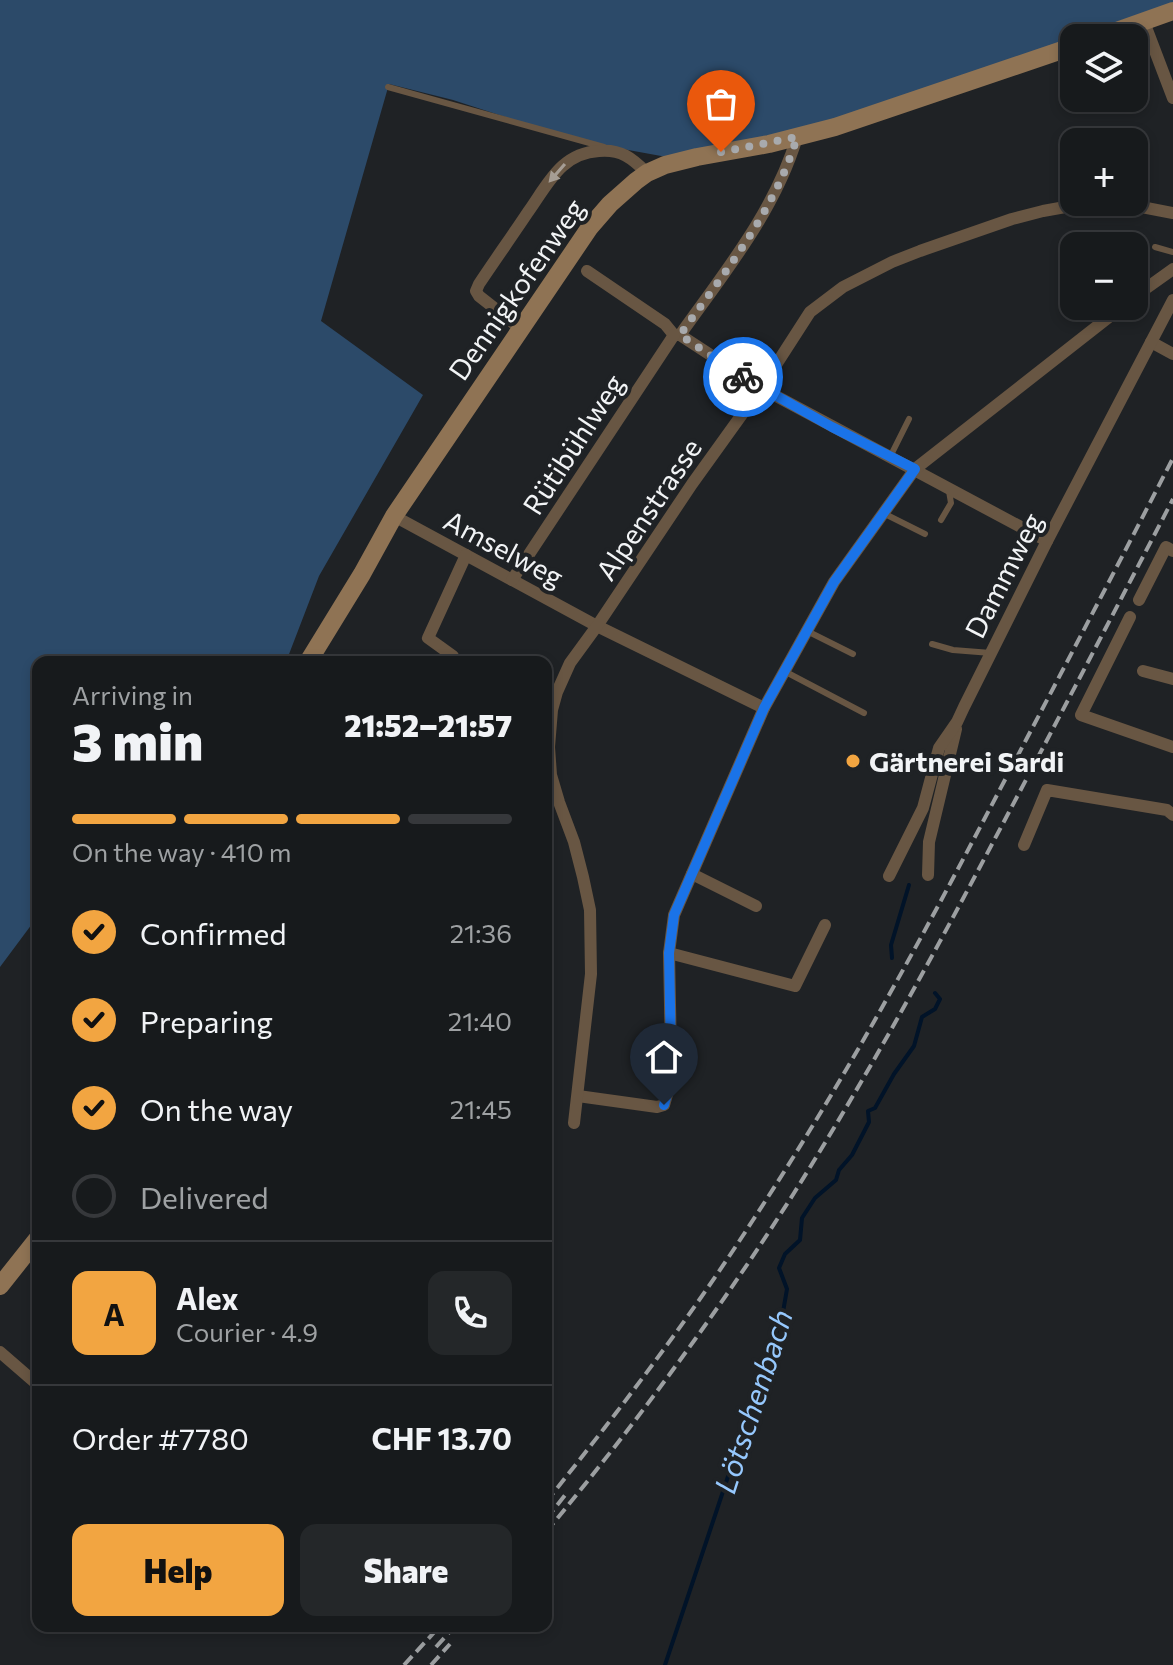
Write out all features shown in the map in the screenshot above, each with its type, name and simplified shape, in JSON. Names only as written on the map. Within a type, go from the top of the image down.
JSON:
[{"type":"street","points":[[1138,24],[1170,15]]},
{"type":"street","points":[[1144,22],[1173,98]]},
{"type":"street","name":"Dennigkofenweg","points":[[312,656],[394,516],[600,215],[621,194],[647,173],[665,165],[797,137],[864,118],[1060,51]]},
{"type":"street","name":"Rütibühlweg","points":[[512,580],[677,335],[753,232],[790,162],[797,137]]},
{"type":"street","points":[[521,329],[476,291],[560,168],[571,158],[586,152],[612,150],[626,155],[647,173]]},
{"type":"street","name":"Alpenstrasse","points":[[552,710],[570,663],[761,388],[810,312],[843,287],[892,262],[1012,219],[1062,207],[1121,203],[1173,213]]},
{"type":"street","points":[[1148,287],[1173,269]]},
{"type":"street","points":[[587,271],[677,335],[761,388],[1047,541]]},
{"type":"street","name":"Dammweg","points":[[889,876],[923,808],[939,748],[957,722],[1173,300]]},
{"type":"street","points":[[578,1096],[657,1107],[664,1105],[671,1056],[669,953],[674,915],[764,708],[834,582],[915,469],[1105,320]]},
{"type":"street","points":[[1151,342],[1173,354]]},
{"type":"street","name":"Amselweg","points":[[394,516],[597,626],[764,708]]},
{"type":"street","points":[[1139,600],[1166,547],[1173,551]]},
{"type":"street","points":[[453,656],[428,638],[466,555]]},
{"type":"street","points":[[1130,617],[1081,715],[1173,747]]},
{"type":"street","points":[[1143,671],[1173,679]]},
{"type":"street","points":[[928,875],[929,842],[957,722]]},
{"type":"street","name":"Alpenstrasse","points":[[552,778],[574,842],[590,910],[591,974],[574,1123]]},
{"type":"street","points":[[1024,845],[1047,790],[1170,813],[1173,797]]},
{"type":"street","points":[[692,874],[756,906]]},
{"type":"street","points":[[669,953],[795,986],[825,925]]},
{"type":"street","points":[[0,1286],[32,1246]]},
{"type":"street","points":[[0,1352],[32,1380]]},
{"type":"lane","points":[[388,87],[612,150]]},
{"type":"lane","points":[[1155,247],[1173,252]]},
{"type":"lane","points":[[890,457],[909,419]]},
{"type":"lane","points":[[941,520],[951,503],[949,488]]},
{"type":"lane","points":[[883,513],[925,534]]},
{"type":"lane","points":[[807,630],[853,654]]},
{"type":"lane","points":[[932,644],[953,650],[991,653]]},
{"type":"lane","points":[[784,671],[864,713]]},
{"type":"shaded area","points":[[0,0],[1173,0],[1173,8],[1130,24],[1060,24],[1060,43],[864,118],[683,160],[579,141],[453,100],[389,84],[321,321],[423,395],[319,576],[288,656],[32,656],[32,924],[0,967]]},
{"type":"waterway","name":"Lötschenbach","points":[[892,958],[891,945],[909,885]]},
{"type":"waterway","name":"Lötschenbach","points":[[665,1665],[783,1312],[787,1289],[779,1268],[785,1254],[800,1240],[802,1218],[815,1198],[836,1180],[839,1170],[852,1155],[869,1122],[868,1111],[875,1108],[914,1046],[922,1017],[935,1009],[940,999],[935,993]]},
{"type":"railway","points":[[552,1494],[627,1399],[704,1293],[818,1116],[939,903],[1173,458]]},
{"type":"railway","points":[[552,1525],[644,1409],[706,1324],[823,1146],[958,909],[1173,499]]},
{"type":"railway","points":[[552,1512],[566,1494]]},
{"type":"railway","points":[[404,1665],[434,1632]]},
{"type":"railway","points":[[436,1647],[450,1632]]},
{"type":"railway","points":[[431,1665],[450,1644]]},
{"type":"way so far","points":[[721,152],[797,137],[790,162],[753,232],[680,335],[743,377]]},
{"type":"place","name":"Gärtnerei Sardi","points":[[853,761]]},
{"type":"route","points":[[664,1105],[671,1056],[669,953],[674,915],[764,708],[834,582],[915,469],[743,377]]}]
